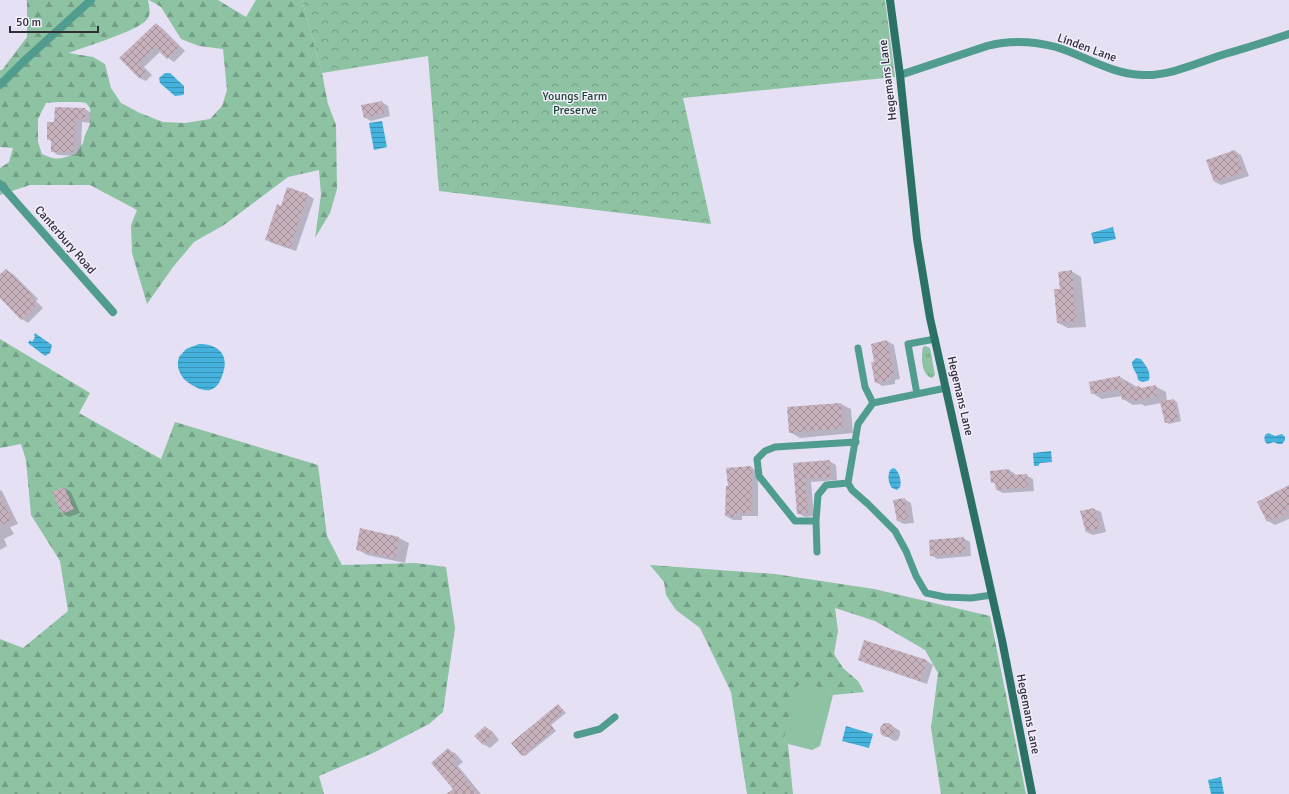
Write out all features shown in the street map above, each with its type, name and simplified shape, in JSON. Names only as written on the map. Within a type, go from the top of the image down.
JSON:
[{"type":"street","points":[[0,85],[91,0]]},
{"type":"street","name":"Hegemans Lane","points":[[890,0],[900,75],[917,239],[930,318],[1002,640],[1032,794]]},
{"type":"street","name":"Linden Lane","points":[[900,75],[987,46],[1000,43],[1017,42],[1030,42],[1056,48],[1119,72],[1143,75],[1158,74],[1185,68],[1289,34]]},
{"type":"street","name":"Canterbury Road","points":[[0,184],[113,312]]},
{"type":"lane","points":[[917,394],[908,344],[935,339]]},
{"type":"lane","points":[[858,348],[865,387],[873,403]]},
{"type":"lane","points":[[946,388],[873,403],[858,424],[848,483],[852,490],[895,531],[906,551],[916,576],[926,593],[945,597],[971,598],[992,595]]},
{"type":"lane","points":[[816,520],[795,521],[759,476],[757,459],[765,451],[775,447],[856,442]]},
{"type":"lane","points":[[817,552],[816,520],[818,495],[826,485],[848,483]]},
{"type":"lane","points":[[577,735],[600,729],[615,717]]},
{"type":"green space","points":[[26,0],[148,0],[150,9],[149,14],[148,18],[143,23],[112,38],[69,53],[93,57],[105,64],[111,88],[121,103],[140,113],[163,122],[185,123],[210,119],[222,106],[227,90],[223,49],[199,46],[181,39],[161,7],[149,0],[218,0],[246,17],[256,0],[302,0],[322,73],[328,104],[336,125],[337,189],[330,213],[315,238],[321,195],[319,170],[288,177],[224,225],[194,242],[173,267],[147,304],[132,253],[131,225],[137,210],[90,185],[30,185],[0,195],[0,168],[9,162],[13,148],[0,147],[0,70],[2,70],[27,37]],"holes":[[[46,103],[86,103],[90,108],[91,118],[83,143],[76,154],[59,158],[51,158],[42,154],[38,142],[38,119]]]},
{"type":"green space","name":"Youngs Farm Preserve","points":[[302,0],[885,0],[895,77],[683,98],[711,224],[439,191],[428,56],[322,73]]},
{"type":"green space","points":[[0,339],[90,393],[79,413],[161,459],[175,422],[318,465],[327,536],[342,565],[416,563],[446,567],[455,628],[443,712],[429,724],[373,753],[319,776],[324,794],[0,794],[0,639],[23,648],[68,611],[60,561],[31,515],[26,460],[21,444],[0,448]]},
{"type":"green space","points":[[925,346],[930,348],[935,375],[932,378],[928,376],[924,370],[922,351],[923,347]]},
{"type":"green space","points":[[650,565],[775,574],[874,589],[990,616],[1026,794],[941,794],[931,728],[938,673],[925,650],[875,621],[835,608],[838,631],[834,654],[843,668],[858,681],[864,692],[833,695],[828,689],[784,738],[788,744],[793,794],[747,794],[731,692],[700,628],[676,610],[666,595],[664,582]]},
{"type":"green space","points":[[805,683],[828,689],[833,695],[820,746],[812,750],[788,744],[784,738],[797,686]]},
{"type":"water","points":[[165,73],[170,73],[184,86],[183,95],[175,96],[160,83],[159,78]]},
{"type":"water","points":[[382,121],[387,147],[374,150],[369,123]]},
{"type":"water","points":[[1113,227],[1116,239],[1094,244],[1091,233]]},
{"type":"water","points":[[35,333],[52,345],[50,353],[45,356],[28,343],[30,340],[32,342],[35,337]]},
{"type":"water","points":[[199,344],[213,346],[221,352],[224,357],[224,369],[219,383],[210,390],[200,389],[190,384],[183,378],[179,369],[179,357],[186,349]]},
{"type":"water","points":[[1136,358],[1141,359],[1149,371],[1149,380],[1141,382],[1138,380],[1132,362]]},
{"type":"water","points":[[1268,433],[1275,436],[1282,434],[1285,437],[1285,440],[1282,444],[1274,442],[1268,444],[1264,439],[1265,435]]},
{"type":"water","points":[[1051,451],[1052,462],[1040,463],[1038,466],[1034,466],[1033,453]]},
{"type":"water","points":[[894,468],[899,474],[901,485],[897,490],[892,488],[888,478],[891,469]]},
{"type":"water","points":[[846,726],[873,734],[869,748],[842,741]]},
{"type":"water","points":[[1221,777],[1224,794],[1211,794],[1208,780]]},
{"type":"building","points":[[156,23],[179,47],[167,59],[155,47],[138,63],[146,71],[139,78],[119,58]]},
{"type":"building","points":[[382,101],[384,113],[364,118],[361,105]]},
{"type":"building","points":[[55,107],[85,108],[85,119],[75,119],[74,152],[51,152],[51,140],[47,140],[47,122],[54,122]]},
{"type":"building","points":[[1235,150],[1243,172],[1214,182],[1206,160]]},
{"type":"building","points":[[287,187],[308,194],[290,248],[265,240],[277,204],[281,206]]},
{"type":"building","points":[[6,269],[32,295],[30,296],[38,304],[21,320],[0,298],[0,274]]},
{"type":"building","points":[[1072,270],[1076,322],[1057,323],[1054,289],[1060,289],[1058,272]]},
{"type":"building","points":[[887,340],[894,376],[889,377],[889,380],[875,383],[871,362],[874,362],[871,344]]},
{"type":"building","points":[[1120,376],[1121,382],[1128,381],[1129,388],[1139,386],[1140,388],[1156,385],[1157,396],[1134,401],[1133,398],[1122,400],[1120,389],[1091,394],[1089,382]]},
{"type":"building","points":[[1174,399],[1178,420],[1165,423],[1160,402]]},
{"type":"building","points":[[841,403],[843,428],[789,433],[787,407]]},
{"type":"building","points":[[830,460],[831,477],[805,479],[808,513],[797,514],[793,463]]},
{"type":"building","points":[[751,466],[751,513],[736,513],[736,517],[725,516],[726,486],[728,486],[726,468]]},
{"type":"building","points":[[1009,469],[1010,475],[1027,474],[1028,487],[996,490],[995,482],[991,483],[990,471]]},
{"type":"building","points":[[1289,485],[1289,510],[1285,512],[1286,514],[1276,519],[1275,517],[1267,522],[1257,502]]},
{"type":"building","points":[[64,487],[74,509],[62,514],[52,492]]},
{"type":"building","points":[[0,496],[12,520],[0,526]]},
{"type":"building","points":[[905,498],[908,519],[897,521],[893,500]]},
{"type":"building","points":[[1094,508],[1100,528],[1086,532],[1080,511]]},
{"type":"building","points":[[360,528],[399,537],[395,558],[356,550]]},
{"type":"building","points":[[964,537],[965,553],[930,556],[929,540]]},
{"type":"building","points":[[864,640],[927,660],[920,681],[858,660]]},
{"type":"building","points":[[558,704],[564,711],[549,723],[554,729],[522,756],[511,743]]},
{"type":"building","points":[[884,723],[890,723],[894,727],[894,733],[890,737],[884,737],[880,733],[880,727]]},
{"type":"building","points":[[485,726],[494,735],[483,745],[474,736]]},
{"type":"building","points":[[448,748],[457,758],[452,762],[478,794],[446,794],[453,789],[431,763]]}]
